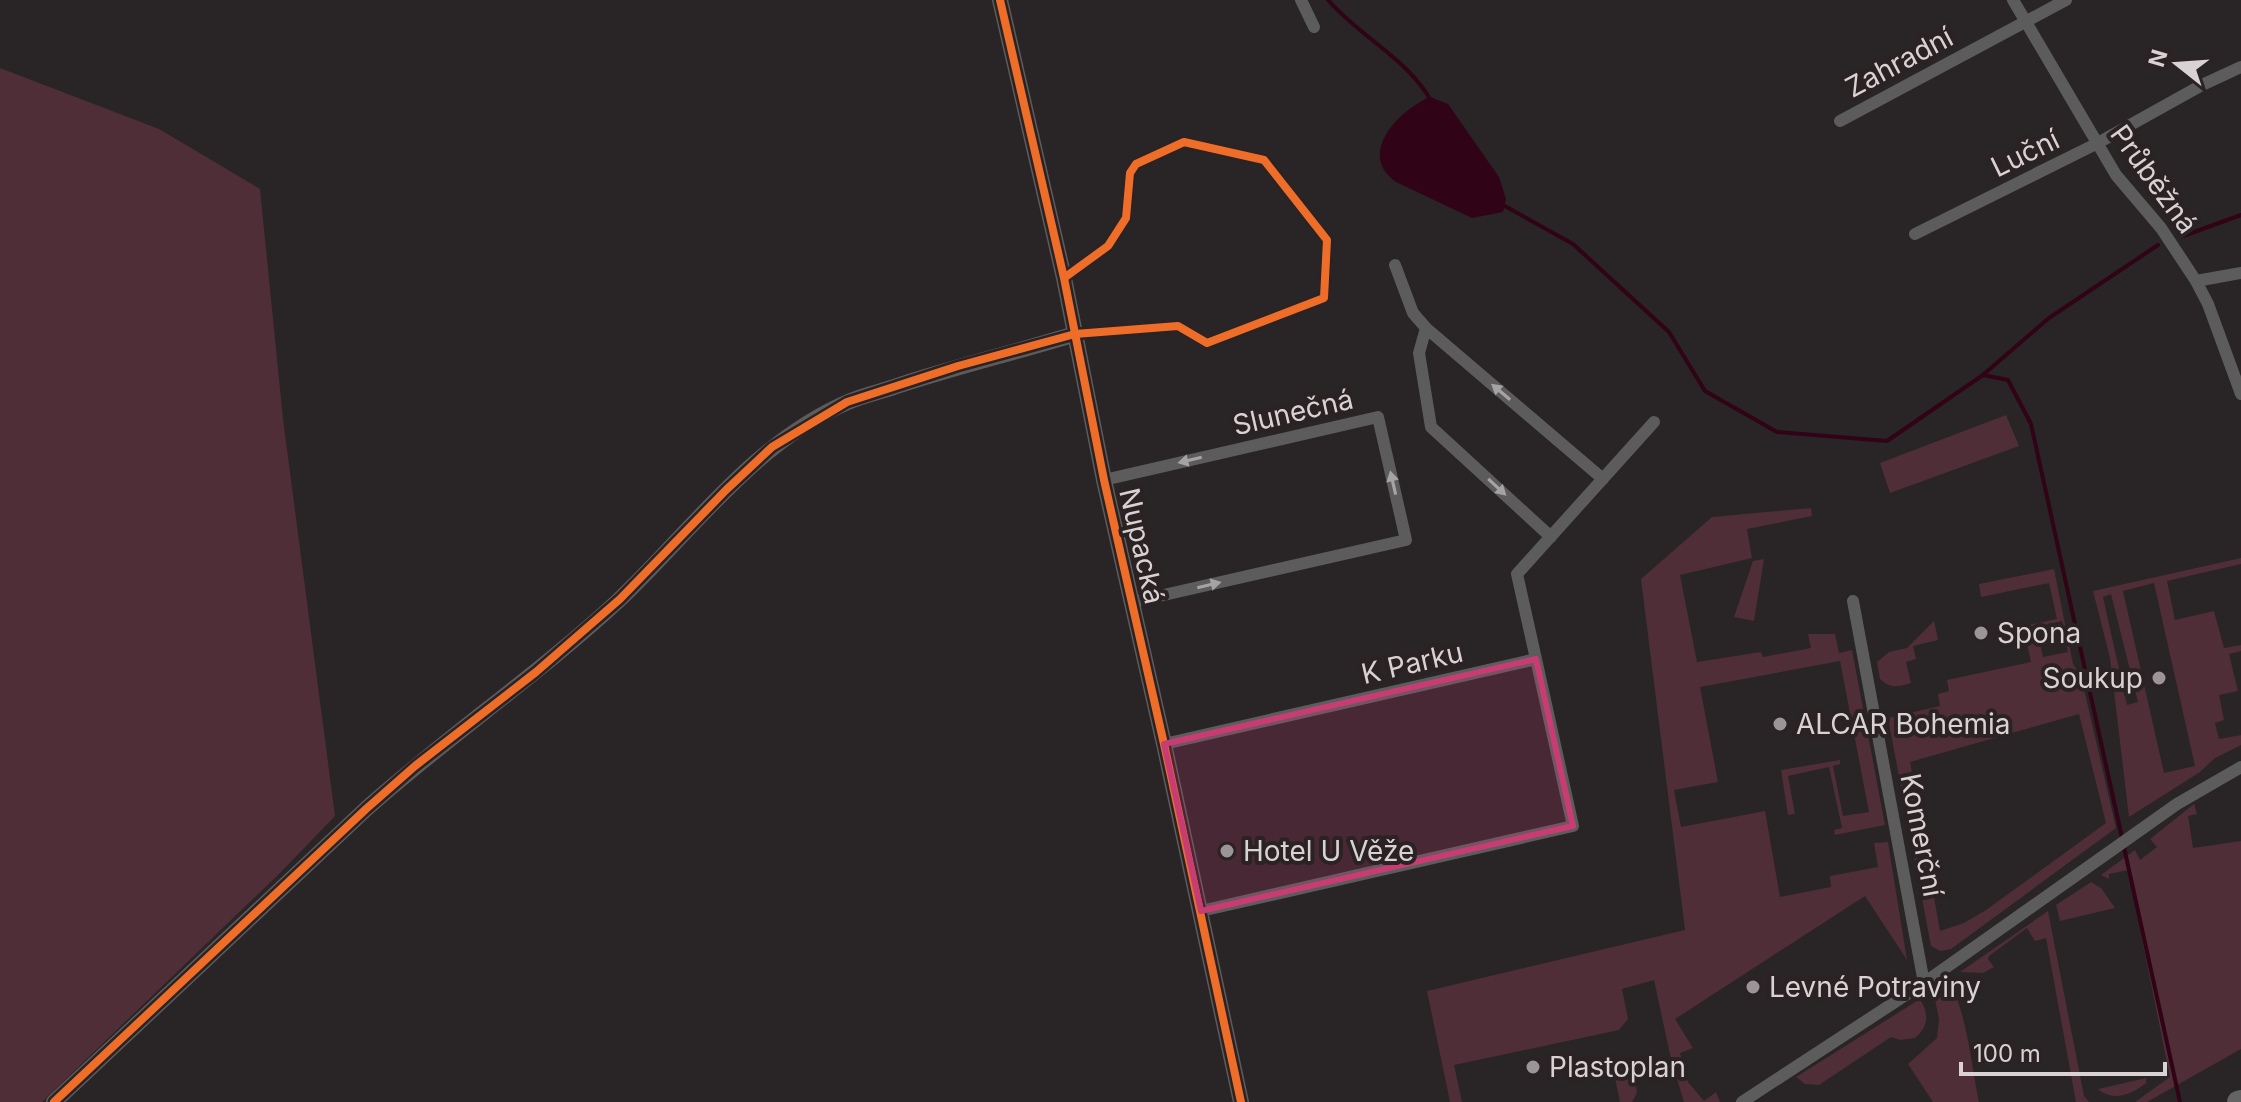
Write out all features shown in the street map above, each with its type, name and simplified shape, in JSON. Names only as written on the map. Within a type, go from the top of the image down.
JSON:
[{"type":"street","name":"Nupacká","points":[[1000,0],[1064,278],[1104,480],[1241,1102]]},
{"type":"street","points":[[1301,0],[1314,27]]},
{"type":"street","name":"Průběžná","points":[[2013,0],[2116,175],[2177,250],[2196,281],[2241,394]]},
{"type":"street","name":"Zahradní","points":[[1840,121],[2066,0]]},
{"type":"street","name":"Luční","points":[[1915,234],[2096,144],[2241,67]]},
{"type":"street","points":[[54,1102],[376,800],[536,672],[620,599],[772,447],[847,402],[958,366],[1075,334],[1178,326],[1207,343],[1324,298],[1327,240],[1264,160],[1184,142],[1136,164],[1130,173],[1126,218],[1114,237],[1108,246],[1064,278]]},
{"type":"street","points":[[1395,265],[1413,313],[1426,328],[1603,479]]},
{"type":"street","points":[[2196,281],[2241,273]]},
{"type":"street","points":[[1426,328],[1419,353],[1431,427],[1551,537]]},
{"type":"street","name":"Slunečná","points":[[1104,480],[1378,417],[1406,540],[1133,602]]},
{"type":"street","points":[[1201,911],[1573,826],[1517,574],[1654,422]]},
{"type":"street","name":"Komerční","points":[[1853,601],[1924,983]]},
{"type":"street","name":"K Parku","points":[[1164,744],[1536,659]]},
{"type":"street","points":[[1742,1102],[1924,983],[2177,804],[2241,767]]},
{"type":"highlighted area","points":[[1536,659],[1573,826],[1201,911],[1164,744]]},
{"type":"shaded area","points":[[0,68],[159,129],[260,189],[283,419],[335,816],[42,1102],[0,1102]]},
{"type":"shaded area","points":[[1430,97],[1448,104],[1499,177],[1506,199],[1503,212],[1472,218],[1396,182],[1385,171],[1380,159],[1386,134],[1406,112]]},
{"type":"shaded area","points":[[2006,415],[2019,446],[1890,493],[1880,463]]},
{"type":"shaded area","points":[[1811,508],[1812,516],[1747,529],[1752,558],[1680,575],[1697,662],[1761,652],[1763,657],[1811,648],[1808,634],[1835,634],[1839,653],[1852,650],[1885,825],[1835,835],[1834,830],[1842,828],[1829,767],[1788,776],[1795,814],[1788,815],[1781,770],[1840,760],[1840,764],[1833,766],[1843,816],[1869,812],[1840,661],[1700,687],[1718,782],[1674,790],[1681,827],[1765,811],[1780,897],[1831,887],[1830,876],[1878,867],[1874,843],[1888,842],[1907,960],[1865,896],[1675,1019],[1693,1048],[1680,1053],[1688,1082],[1704,1101],[1716,1092],[1720,1102],[1684,1102],[1654,980],[1622,989],[1628,1019],[1619,1030],[1454,1065],[1462,1102],[1450,1102],[1427,991],[1685,930],[1641,579],[1712,517]]},
{"type":"shaded area","points":[[2241,558],[2241,564],[2167,581],[2175,620],[2214,611],[2224,648],[2241,645],[2241,651],[2229,654],[2238,691],[2219,695],[2224,720],[2215,723],[2219,739],[2241,735],[2241,745],[2215,758],[2200,772],[2129,817],[2110,658],[2093,591]],"holes":[[[2154,583],[2195,766],[2164,773],[2123,591]],[[2111,594],[2138,702],[2127,705],[2103,597]]]},
{"type":"shaded area","points":[[1764,559],[1754,621],[1734,617],[1753,561]]},
{"type":"shaded area","points":[[2054,569],[2073,664],[2081,676],[2116,828],[1951,949],[1940,951],[1931,946],[1888,718],[1940,706],[1938,694],[1949,691],[1947,680],[2031,662],[2023,626],[2057,619],[2049,583],[1981,597],[1979,584]],"holes":[[[2062,621],[2068,652],[2043,657],[2037,627]],[[2079,714],[2106,823],[1986,910],[1964,923],[1940,931],[1910,762]]]},
{"type":"shaded area","points":[[1934,621],[1938,640],[1913,646],[1916,659],[1906,662],[1911,683],[1895,686],[1880,679],[1877,662],[1889,652],[1907,648]]},
{"type":"shaded area","points":[[2194,804],[2197,814],[2188,816],[2193,848],[2241,841],[2241,1049],[2147,1102],[2135,1102],[2170,1077],[2128,870],[2109,874],[2109,879],[2101,875],[2135,850],[2140,860],[2157,847],[2150,839]]},
{"type":"shaded area","points":[[2091,882],[2101,888],[2115,908],[2060,921],[2056,905]]},
{"type":"shaded area","points":[[2048,911],[2084,1096],[2089,1102],[2076,1102],[2046,938],[2035,941],[2027,928],[1989,956],[1994,967],[1983,973],[1960,972]]},
{"type":"shaded area","points":[[1948,980],[1964,1022],[1979,1102],[1933,1102],[1908,1064],[1937,1038],[1939,1019],[1933,990]]},
{"type":"shaded area","points":[[1920,999],[1926,1020],[1915,1038],[1900,1040],[1891,1037],[1819,1085],[1805,1084],[1796,1077]]},
{"type":"shaded area","points":[[1613,1068],[1627,1068],[1634,1072],[1637,1093],[1632,1102],[1620,1102]]},
{"type":"shaded area","points":[[2146,1078],[2146,1083],[2128,1094],[2110,1095],[2098,1089]]},
{"type":"waterway","points":[[1328,0],[1410,73],[1431,101]]},
{"type":"waterway","points":[[1503,205],[1573,244],[1669,332],[1705,391],[1777,432],[1887,441],[1983,375],[2008,380],[2031,424],[2180,1102]]},
{"type":"waterway","points":[[2183,236],[2241,215]]},
{"type":"waterway","points":[[1984,374],[2049,318],[2158,245]]},
{"type":"cycle path","points":[[1000,0],[1064,278],[1104,480],[1241,1102]]},
{"type":"cycle path","points":[[54,1102],[366,809],[415,766],[536,672],[620,599],[772,447],[847,402],[958,366],[1075,334],[1178,326],[1207,343],[1324,298],[1327,240],[1264,160],[1184,142],[1136,164],[1130,173],[1126,218],[1108,246],[1064,278]]},
{"type":"place","name":"Spona","points":[[1981,633]]},
{"type":"place","name":"Soukup","points":[[2159,678]]},
{"type":"place","name":"ALCAR Bohemia","points":[[1780,724]]},
{"type":"place","name":"Hotel U Věže","points":[[1227,851]]},
{"type":"place","name":"Levné Potraviny","points":[[1753,987]]},
{"type":"place","name":"Plastoplan","points":[[1533,1067]]}]
